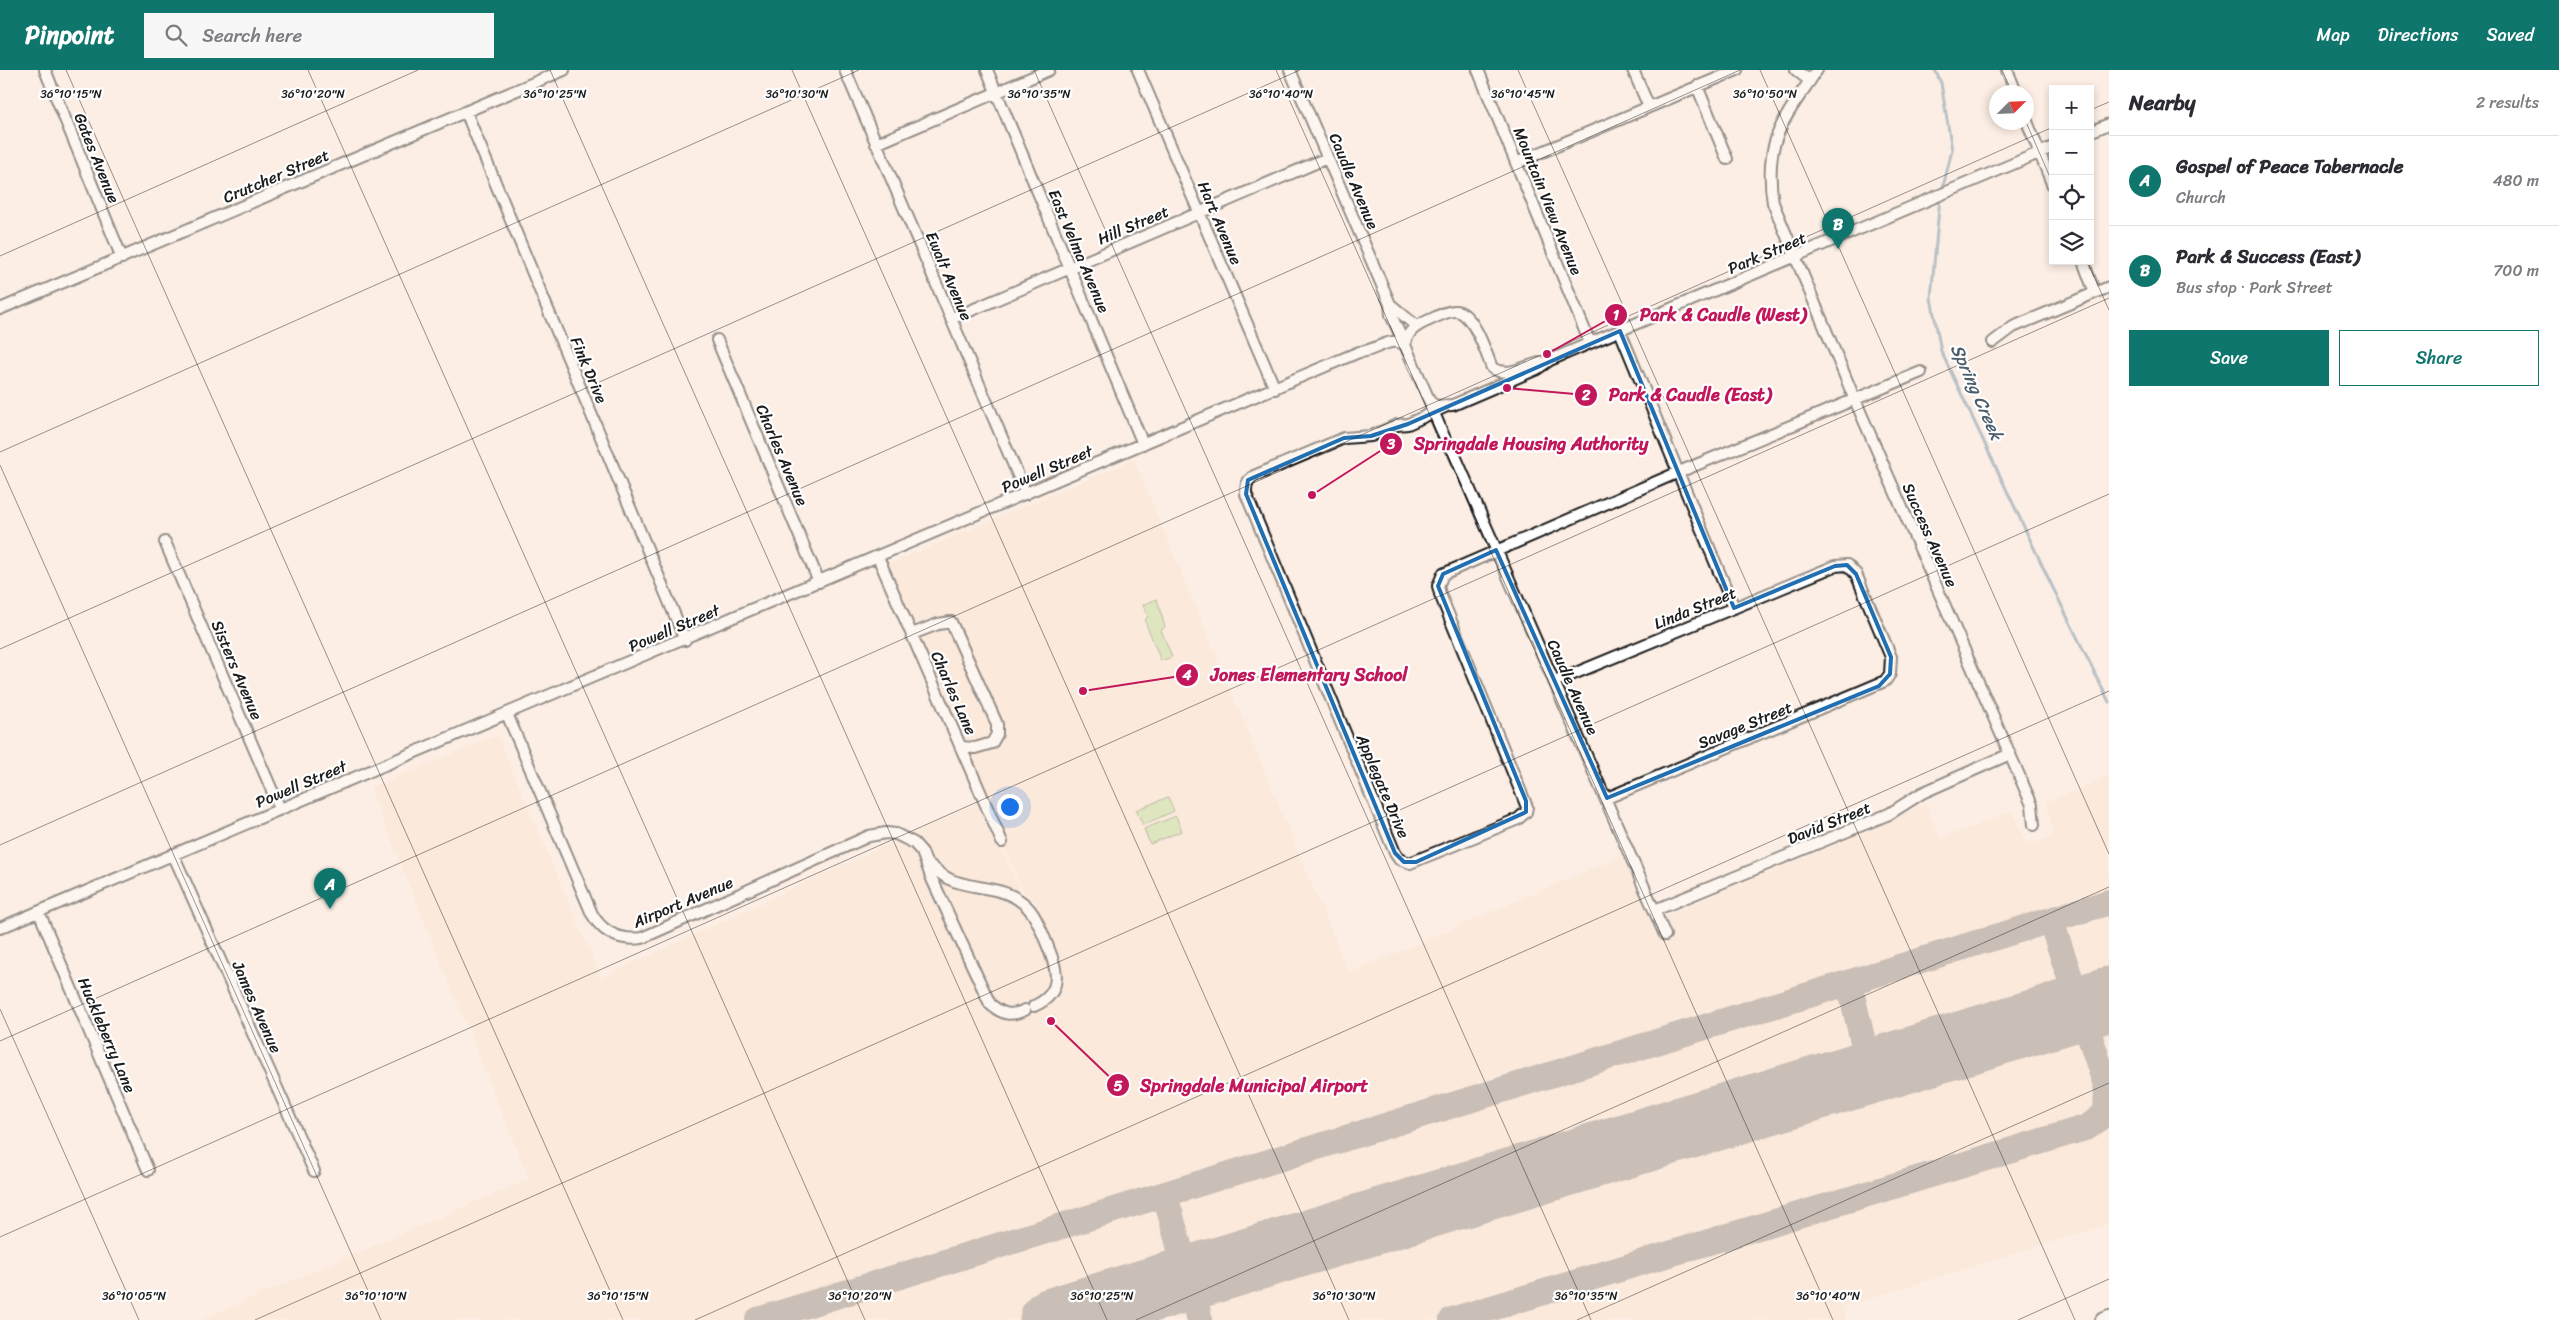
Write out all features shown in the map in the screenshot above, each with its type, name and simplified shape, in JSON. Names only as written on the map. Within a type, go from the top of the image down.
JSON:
[{"type":"main road","points":[[2102,1320],[2109,1317]]},
{"type":"street","name":"Gates Avenue","points":[[44,70],[122,258]]},
{"type":"street","name":"Crutcher Street","points":[[1,305],[122,258],[564,70]]},
{"type":"street","name":"Ewalt Avenue","points":[[845,70],[1026,494]]},
{"type":"street","name":"East Velma Avenue","points":[[987,70],[1143,444]]},
{"type":"street","points":[[876,144],[1049,70]]},
{"type":"street","name":"Hart Avenue","points":[[1138,70],[1275,389]]},
{"type":"street","name":"Caudle Avenue","points":[[1290,70],[1390,304],[1391,315],[1405,345]]},
{"type":"street","name":"Mountain View Avenue","points":[[1478,70],[1590,343]]},
{"type":"street","points":[[1633,70],[1649,107]]},
{"type":"street","points":[[1516,163],[1737,70]]},
{"type":"street","points":[[1796,70],[1810,81]]},
{"type":"street","name":"Success Avenue","points":[[1817,70],[1780,125],[1771,151],[1769,177],[1773,203],[1855,400],[2032,805],[2034,825]]},
{"type":"street","points":[[2007,70],[2013,85]]},
{"type":"street","points":[[1697,86],[1727,159]]},
{"type":"street","name":"Fink Drive","points":[[466,112],[685,640]]},
{"type":"street","points":[[2094,130],[2109,124]]},
{"type":"street","points":[[2030,130],[2049,176]]},
{"type":"street","name":"Park Street","points":[[1445,407],[1537,369],[1546,362],[1590,343],[1796,258],[2049,149]]},
{"type":"street","name":"Hill Street","points":[[951,319],[1327,158]]},
{"type":"street","points":[[2084,265],[2095,293]]},
{"type":"street","points":[[1993,342],[2012,327],[2109,287]]},
{"type":"street","name":"Caudle Avenue","points":[[1390,304],[1416,326]]},
{"type":"street","points":[[1445,407],[1432,407],[1405,345],[1406,335],[1416,326],[1446,313],[1455,311],[1464,314],[1471,320],[1492,368],[1491,383],[1486,390]]},
{"type":"street","name":"Powell Street","points":[[0,928],[685,640],[1275,389],[1359,352],[1365,346],[1416,326]]},
{"type":"street","points":[[1620,331],[1734,608]]},
{"type":"street","name":"Charles Avenue","points":[[717,340],[819,582]]},
{"type":"street","name":"Powell Street","points":[[1359,352],[1367,352],[1392,341],[1399,341],[1405,345]]},
{"type":"street","name":"Park Street","points":[[1492,368],[1500,372],[1510,373],[1533,363],[1546,362]]},
{"type":"street","points":[[1496,550],[1921,372]]},
{"type":"street","name":"Caudle Avenue","points":[[1432,407],[1607,798],[1665,934]]},
{"type":"street","name":"Applegate Drive","points":[[1432,407],[1405,418],[1397,425],[1371,436],[1344,438],[1254,476],[1248,480],[1246,486],[1250,504],[1395,853],[1404,862],[1416,862],[1518,819],[1526,812],[1526,801],[1438,586],[1443,574],[1496,550]]},
{"type":"street","name":"Caudle Avenue","points":[[1445,407],[1442,419],[1454,443],[1453,451]]},
{"type":"street","name":"Sisters Avenue","points":[[166,542],[280,809]]},
{"type":"street","name":"Charles Lane","points":[[878,557],[1002,842]]},
{"type":"street","name":"Linda Street","points":[[1554,682],[1835,566],[1847,565],[1856,574],[1891,657],[1890,674]]},
{"type":"street","points":[[912,634],[938,624],[951,622],[997,724],[998,734],[992,743],[975,748],[961,747]]},
{"type":"street","name":"Savage Street","points":[[1607,798],[1879,686],[1890,674]]},
{"type":"street","name":"Airport Avenue","points":[[507,714],[592,914],[602,928],[616,937],[633,939],[650,934],[878,834],[896,834],[906,838],[922,852],[932,879],[990,1004],[1005,1014],[1015,1015],[1045,1001],[1050,995],[1056,976],[1056,965],[1033,913],[1018,899],[950,879],[927,863]]},
{"type":"street","name":"David Street","points":[[1655,910],[1889,814],[1922,793],[2010,754]]},
{"type":"street","name":"James Avenue","points":[[173,854],[314,1171]]},
{"type":"street","name":"Huckleberry Lane","points":[[39,912],[148,1170]]},
{"type":"highlighted area","points":[[1620,331],[1734,608],[1835,566],[1847,565],[1856,574],[1891,657],[1890,674],[1879,686],[1607,798],[1496,550],[1443,574],[1438,586],[1526,801],[1526,812],[1416,862],[1404,862],[1395,853],[1246,494],[1248,480],[1254,476],[1344,438],[1371,436],[1408,424]]},
{"type":"shaded area","points":[[1134,460],[1349,973],[1622,856],[1651,921],[1871,830],[1925,803],[1941,839],[2012,811],[2027,846],[2055,835],[2046,802],[2109,776],[2109,1224],[1842,1307],[1846,1320],[201,1320],[529,1179],[370,788],[497,735],[601,978],[976,803],[994,843],[1004,856],[1023,897],[1033,904],[1038,903],[1025,894],[882,567]]},
{"type":"green space","points":[[1157,599],[1165,627],[1161,630],[1172,657],[1161,661],[1145,621],[1148,616],[1143,605]]},
{"type":"green space","points":[[1168,797],[1174,811],[1143,825],[1136,810]]},
{"type":"green space","points":[[1176,816],[1182,831],[1150,844],[1144,829]]},
{"type":"waterway","name":"Spring Creek","points":[[1935,70],[1941,83],[1952,150],[1942,191]]},
{"type":"waterway","name":"Spring Creek","points":[[1940,197],[1931,298],[1941,351],[2109,702]]},
{"type":"taxiway","points":[[758,1320],[2109,902]]},
{"type":"taxiway","points":[[1452,1320],[2088,1127],[2106,1113],[2107,1088],[2051,921]]},
{"type":"taxiway","points":[[1849,983],[1870,1071]]},
{"type":"taxiway","points":[[1165,1195],[1200,1320]]},
{"type":"runway","points":[[1052,1320],[2109,999]]},
{"type":"place","name":"Park & Success (East)","points":[[1838,249]]},
{"type":"place","name":"Park & Caudle (West)","points":[[1547,354]]},
{"type":"place","name":"Park & Caudle (East)","points":[[1507,388]]},
{"type":"place","name":"Springdale Housing Authority","points":[[1312,495]]},
{"type":"place","name":"Jones Elementary School","points":[[1083,691]]},
{"type":"place","name":"Gospel of Peace Tabernacle","points":[[330,909]]},
{"type":"place","name":"Springdale Municipal Airport","points":[[1051,1021]]}]
